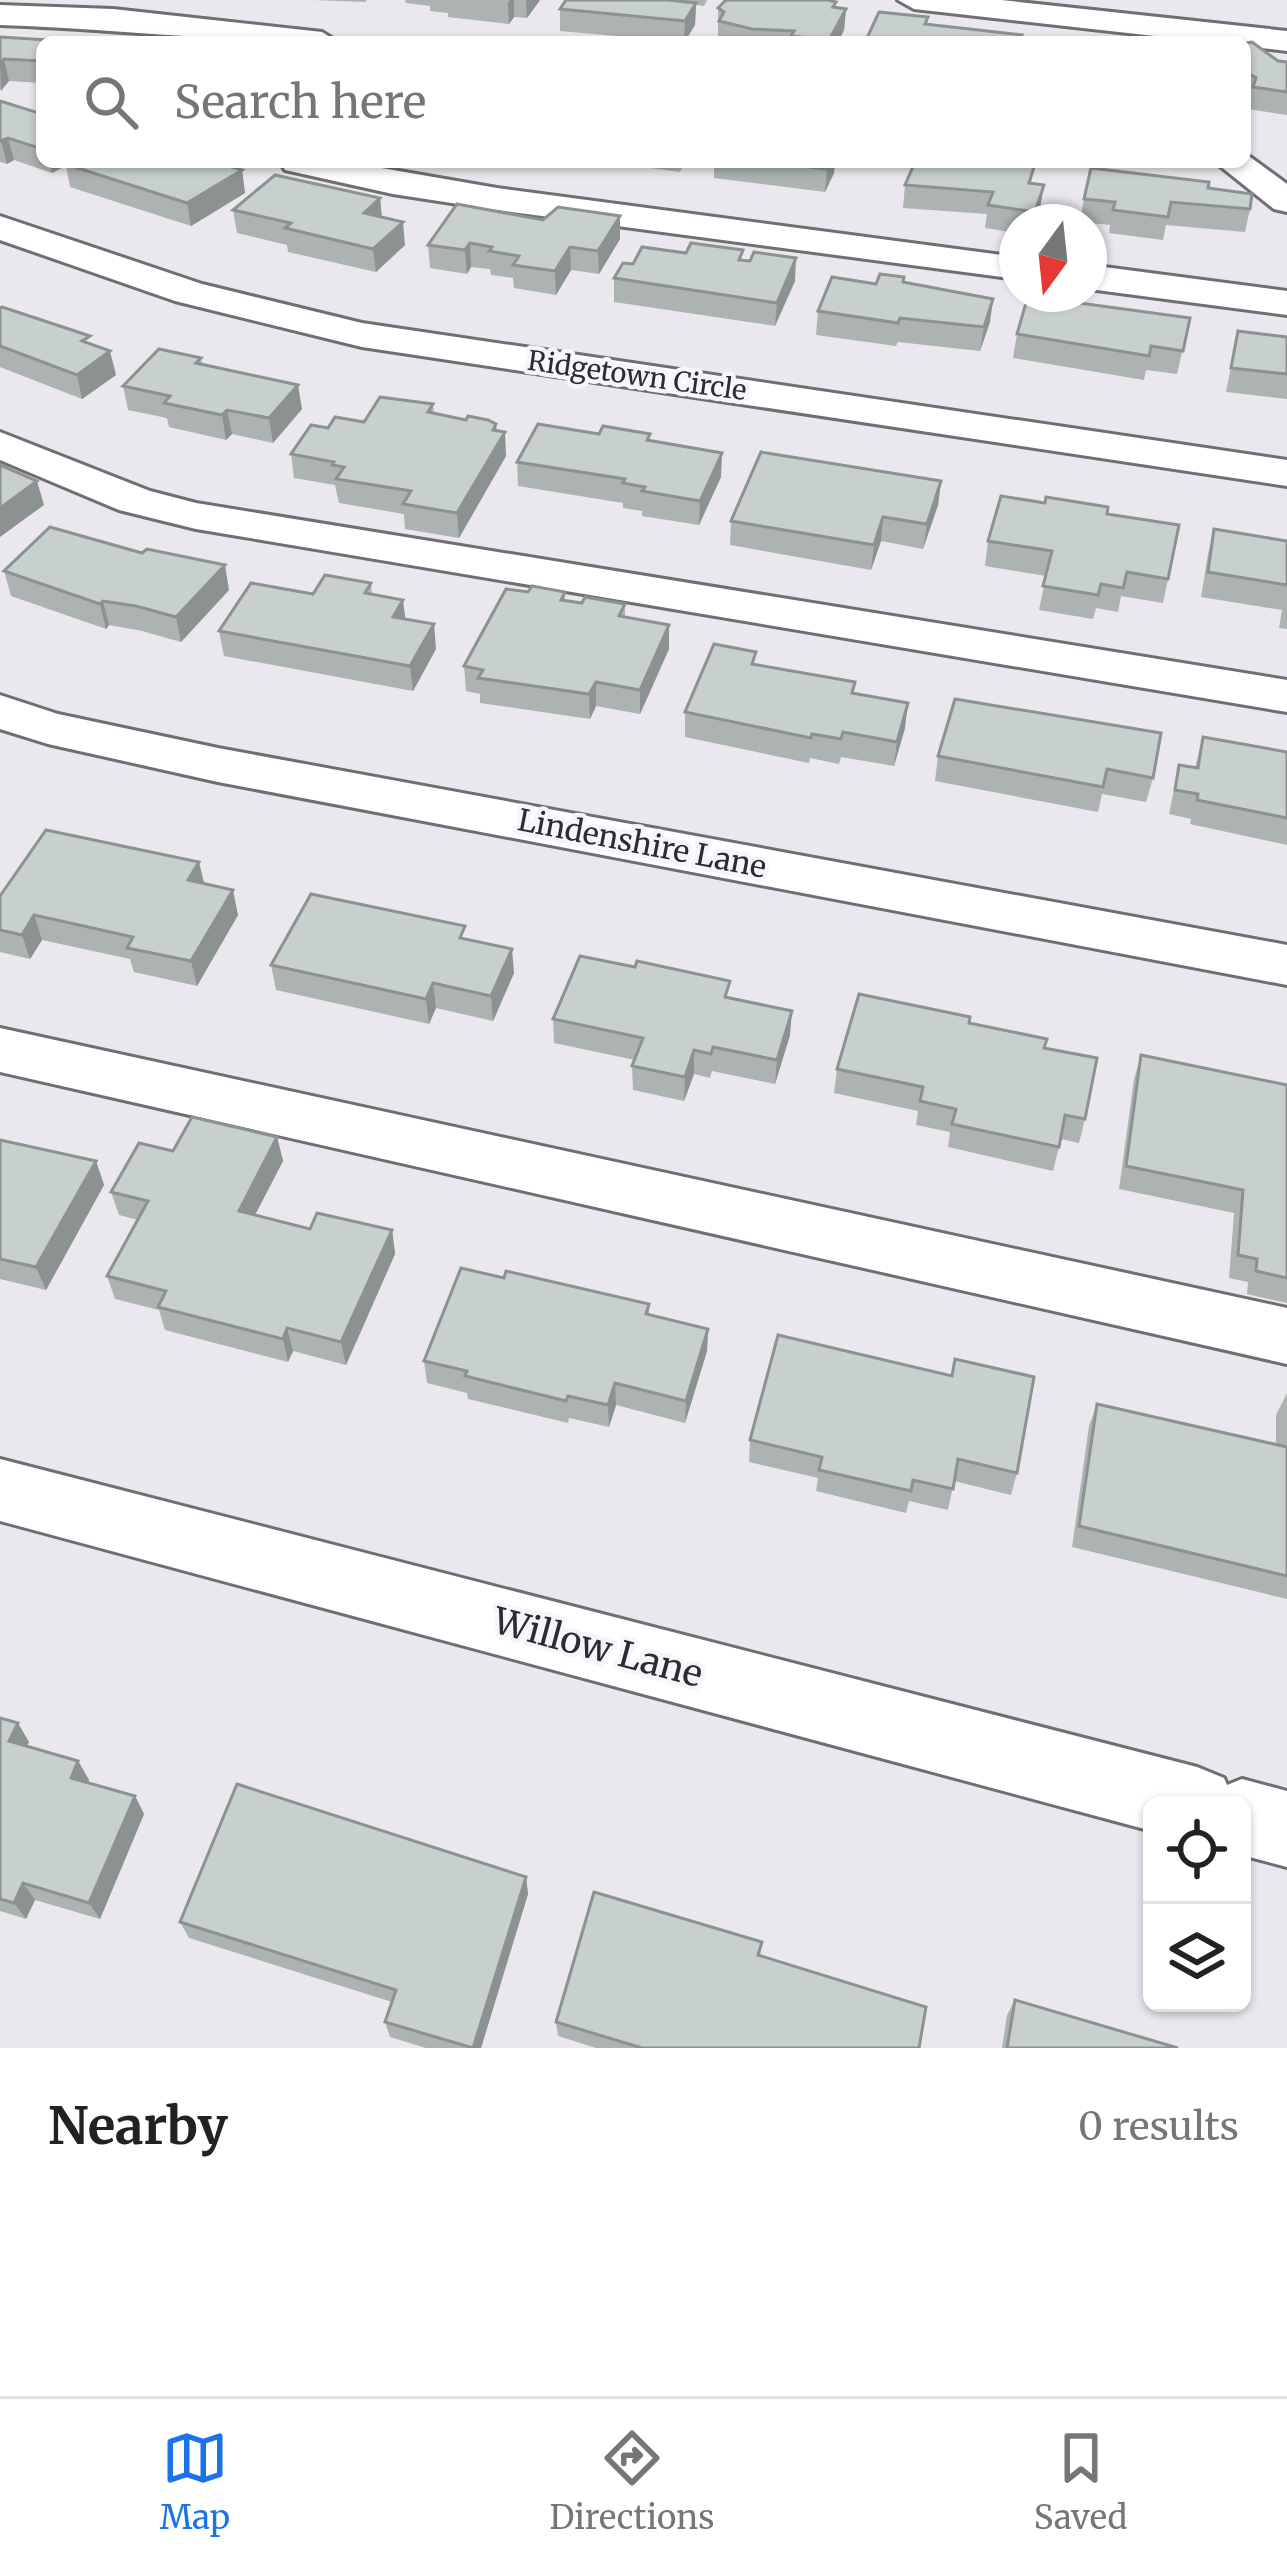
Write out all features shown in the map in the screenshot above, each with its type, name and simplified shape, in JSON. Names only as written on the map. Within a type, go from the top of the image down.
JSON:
[{"type":"street","points":[[914,0],[1022,6],[1287,40]]},
{"type":"street","points":[[1022,6],[1062,36]]},
{"type":"street","points":[[0,15],[225,36]]},
{"type":"street","points":[[1251,155],[1287,160]]},
{"type":"street","points":[[328,168],[455,193],[999,266]]},
{"type":"street","points":[[1241,168],[1287,201]]},
{"type":"street","name":"Ridgetown Circle","points":[[0,227],[189,293],[362,334],[1287,473]]},
{"type":"street","points":[[1107,279],[1287,303]]},
{"type":"street","points":[[0,445],[135,500],[196,516],[1287,696]]},
{"type":"street","name":"Lindenshire Lane","points":[[0,711],[48,728],[218,765],[1287,965]]},
{"type":"street","points":[[0,1050],[1287,1336]]},
{"type":"street","name":"Willow Lane","points":[[0,1490],[1163,1796]]},
{"type":"street","points":[[1251,1819],[1287,1829]]},
{"type":"building","points":[[566,0],[696,3],[685,21],[560,9]]},
{"type":"building","points":[[726,0],[828,0],[836,2],[833,7],[846,9],[831,36],[791,36],[794,31],[719,21],[724,12],[718,8]]},
{"type":"building","points":[[879,12],[928,17],[925,24],[1022,35],[1022,36],[868,36]]},
{"type":"building","points":[[0,37],[36,39],[36,61],[4,59],[0,63]]},
{"type":"building","points":[[1251,42],[1287,62],[1287,92],[1253,87]]},
{"type":"building","points":[[0,101],[36,112],[36,147],[8,138],[0,141]]},
{"type":"building","points":[[78,168],[242,170],[187,203]]},
{"type":"building","points":[[912,168],[1034,168],[1029,183],[1044,185],[1038,204],[988,205],[993,192],[905,185]]},
{"type":"building","points":[[1091,168],[1209,182],[1208,188],[1252,194],[1250,209],[1171,202],[1168,217],[1113,210],[1115,202],[1084,199]]},
{"type":"building","points":[[275,175],[380,198],[364,213],[403,222],[373,249],[233,210]]},
{"type":"building","points":[[457,204],[543,220],[558,207],[620,216],[598,251],[570,247],[555,271],[513,265],[519,256],[489,251],[492,247],[470,243],[465,250],[428,245]]},
{"type":"building","points":[[691,243],[743,250],[739,260],[750,261],[754,252],[796,258],[777,303],[614,278],[623,263],[633,264],[642,247],[686,253]]},
{"type":"building","points":[[880,274],[993,299],[984,327],[900,318],[898,323],[818,311],[832,277],[876,284]]},
{"type":"building","points":[[2,307],[90,336],[82,341],[110,351],[77,375],[0,346]]},
{"type":"building","points":[[1107,307],[1190,318],[1183,351],[1151,346],[1149,356],[1017,334],[1023,312],[1107,312]]},
{"type":"building","points":[[1238,331],[1287,337],[1287,374],[1231,368]]},
{"type":"building","points":[[159,349],[201,358],[196,363],[298,385],[269,418],[227,410],[222,415],[164,403],[170,396],[123,386]]},
{"type":"building","points":[[380,397],[433,404],[428,412],[488,420],[496,424],[493,430],[505,432],[457,513],[403,504],[411,491],[336,479],[344,467],[291,454],[311,425],[328,428],[335,417],[364,422]]},
{"type":"building","points":[[538,424],[599,434],[603,426],[650,434],[647,440],[722,453],[700,501],[642,491],[645,487],[623,483],[625,479],[517,462]]},
{"type":"building","points":[[761,452],[941,481],[927,524],[883,517],[874,545],[731,521]]},
{"type":"building","points":[[0,465],[37,481],[0,508]]},
{"type":"building","points":[[1001,496],[1045,503],[1046,497],[1108,507],[1107,514],[1179,525],[1168,579],[1127,572],[1123,588],[1101,584],[1098,595],[1043,586],[1052,551],[988,541]]},
{"type":"building","points":[[50,527],[142,553],[147,549],[225,565],[176,617],[136,606],[100,604],[4,571]]},
{"type":"building","points":[[1214,529],[1287,541],[1287,585],[1208,572]]},
{"type":"building","points":[[325,575],[371,583],[365,593],[403,600],[393,617],[434,624],[410,666],[219,631],[251,583],[313,594]]},
{"type":"building","points":[[532,586],[565,592],[561,600],[582,603],[585,597],[625,604],[619,616],[669,625],[640,690],[596,682],[589,694],[478,678],[483,670],[464,666],[506,589],[528,592]]},
{"type":"building","points":[[714,644],[756,652],[752,664],[855,682],[852,693],[908,703],[897,742],[843,732],[841,739],[812,734],[811,738],[685,712]]},
{"type":"building","points":[[955,699],[1161,733],[1153,778],[1107,769],[1103,787],[938,756]]},
{"type":"building","points":[[1203,737],[1287,752],[1287,818],[1197,800],[1198,794],[1175,790],[1179,765],[1198,768]]},
{"type":"building","points":[[46,830],[199,862],[188,880],[233,890],[191,961],[127,948],[133,937],[34,915],[22,935],[0,930],[0,896]]},
{"type":"building","points":[[311,894],[465,926],[460,938],[512,949],[491,996],[433,983],[426,999],[271,965]]},
{"type":"building","points":[[580,956],[635,967],[637,961],[730,981],[725,997],[792,1011],[777,1060],[713,1047],[711,1054],[694,1050],[685,1077],[632,1066],[643,1038],[553,1019]]},
{"type":"building","points":[[859,994],[970,1017],[969,1023],[1047,1039],[1044,1048],[1097,1058],[1085,1119],[1065,1115],[1059,1147],[952,1124],[956,1109],[920,1101],[923,1087],[837,1069]]},
{"type":"building","points":[[1141,1055],[1287,1085],[1287,1278],[1256,1271],[1257,1259],[1238,1255],[1243,1190],[1126,1166]]},
{"type":"building","points":[[192,1117],[277,1137],[239,1211],[310,1229],[317,1213],[392,1230],[341,1342],[287,1328],[283,1339],[158,1307],[166,1291],[107,1276],[148,1201],[111,1192],[139,1143],[173,1151]]},
{"type":"building","points":[[0,1140],[96,1161],[36,1267],[0,1259]]},
{"type":"building","points":[[461,1268],[504,1278],[506,1271],[649,1304],[646,1314],[708,1329],[686,1401],[615,1383],[608,1405],[568,1396],[566,1401],[424,1361]]},
{"type":"building","points":[[778,1335],[952,1376],[955,1359],[1034,1377],[1017,1473],[958,1459],[953,1489],[913,1480],[911,1491],[819,1470],[822,1457],[750,1440]]},
{"type":"building","points":[[1097,1404],[1287,1447],[1287,1576],[1079,1526]]},
{"type":"building","points":[[0,1718],[18,1723],[9,1741],[78,1761],[71,1778],[135,1796],[89,1903],[23,1883],[14,1903],[0,1899]]},
{"type":"building","points":[[237,1784],[526,1877],[473,2048],[385,2022],[396,1990],[180,1922]]},
{"type":"building","points":[[594,1892],[762,1942],[758,1955],[926,2007],[919,2048],[642,2048],[556,2022]]},
{"type":"building","points":[[1015,2000],[1178,2048],[1007,2048]]}]
